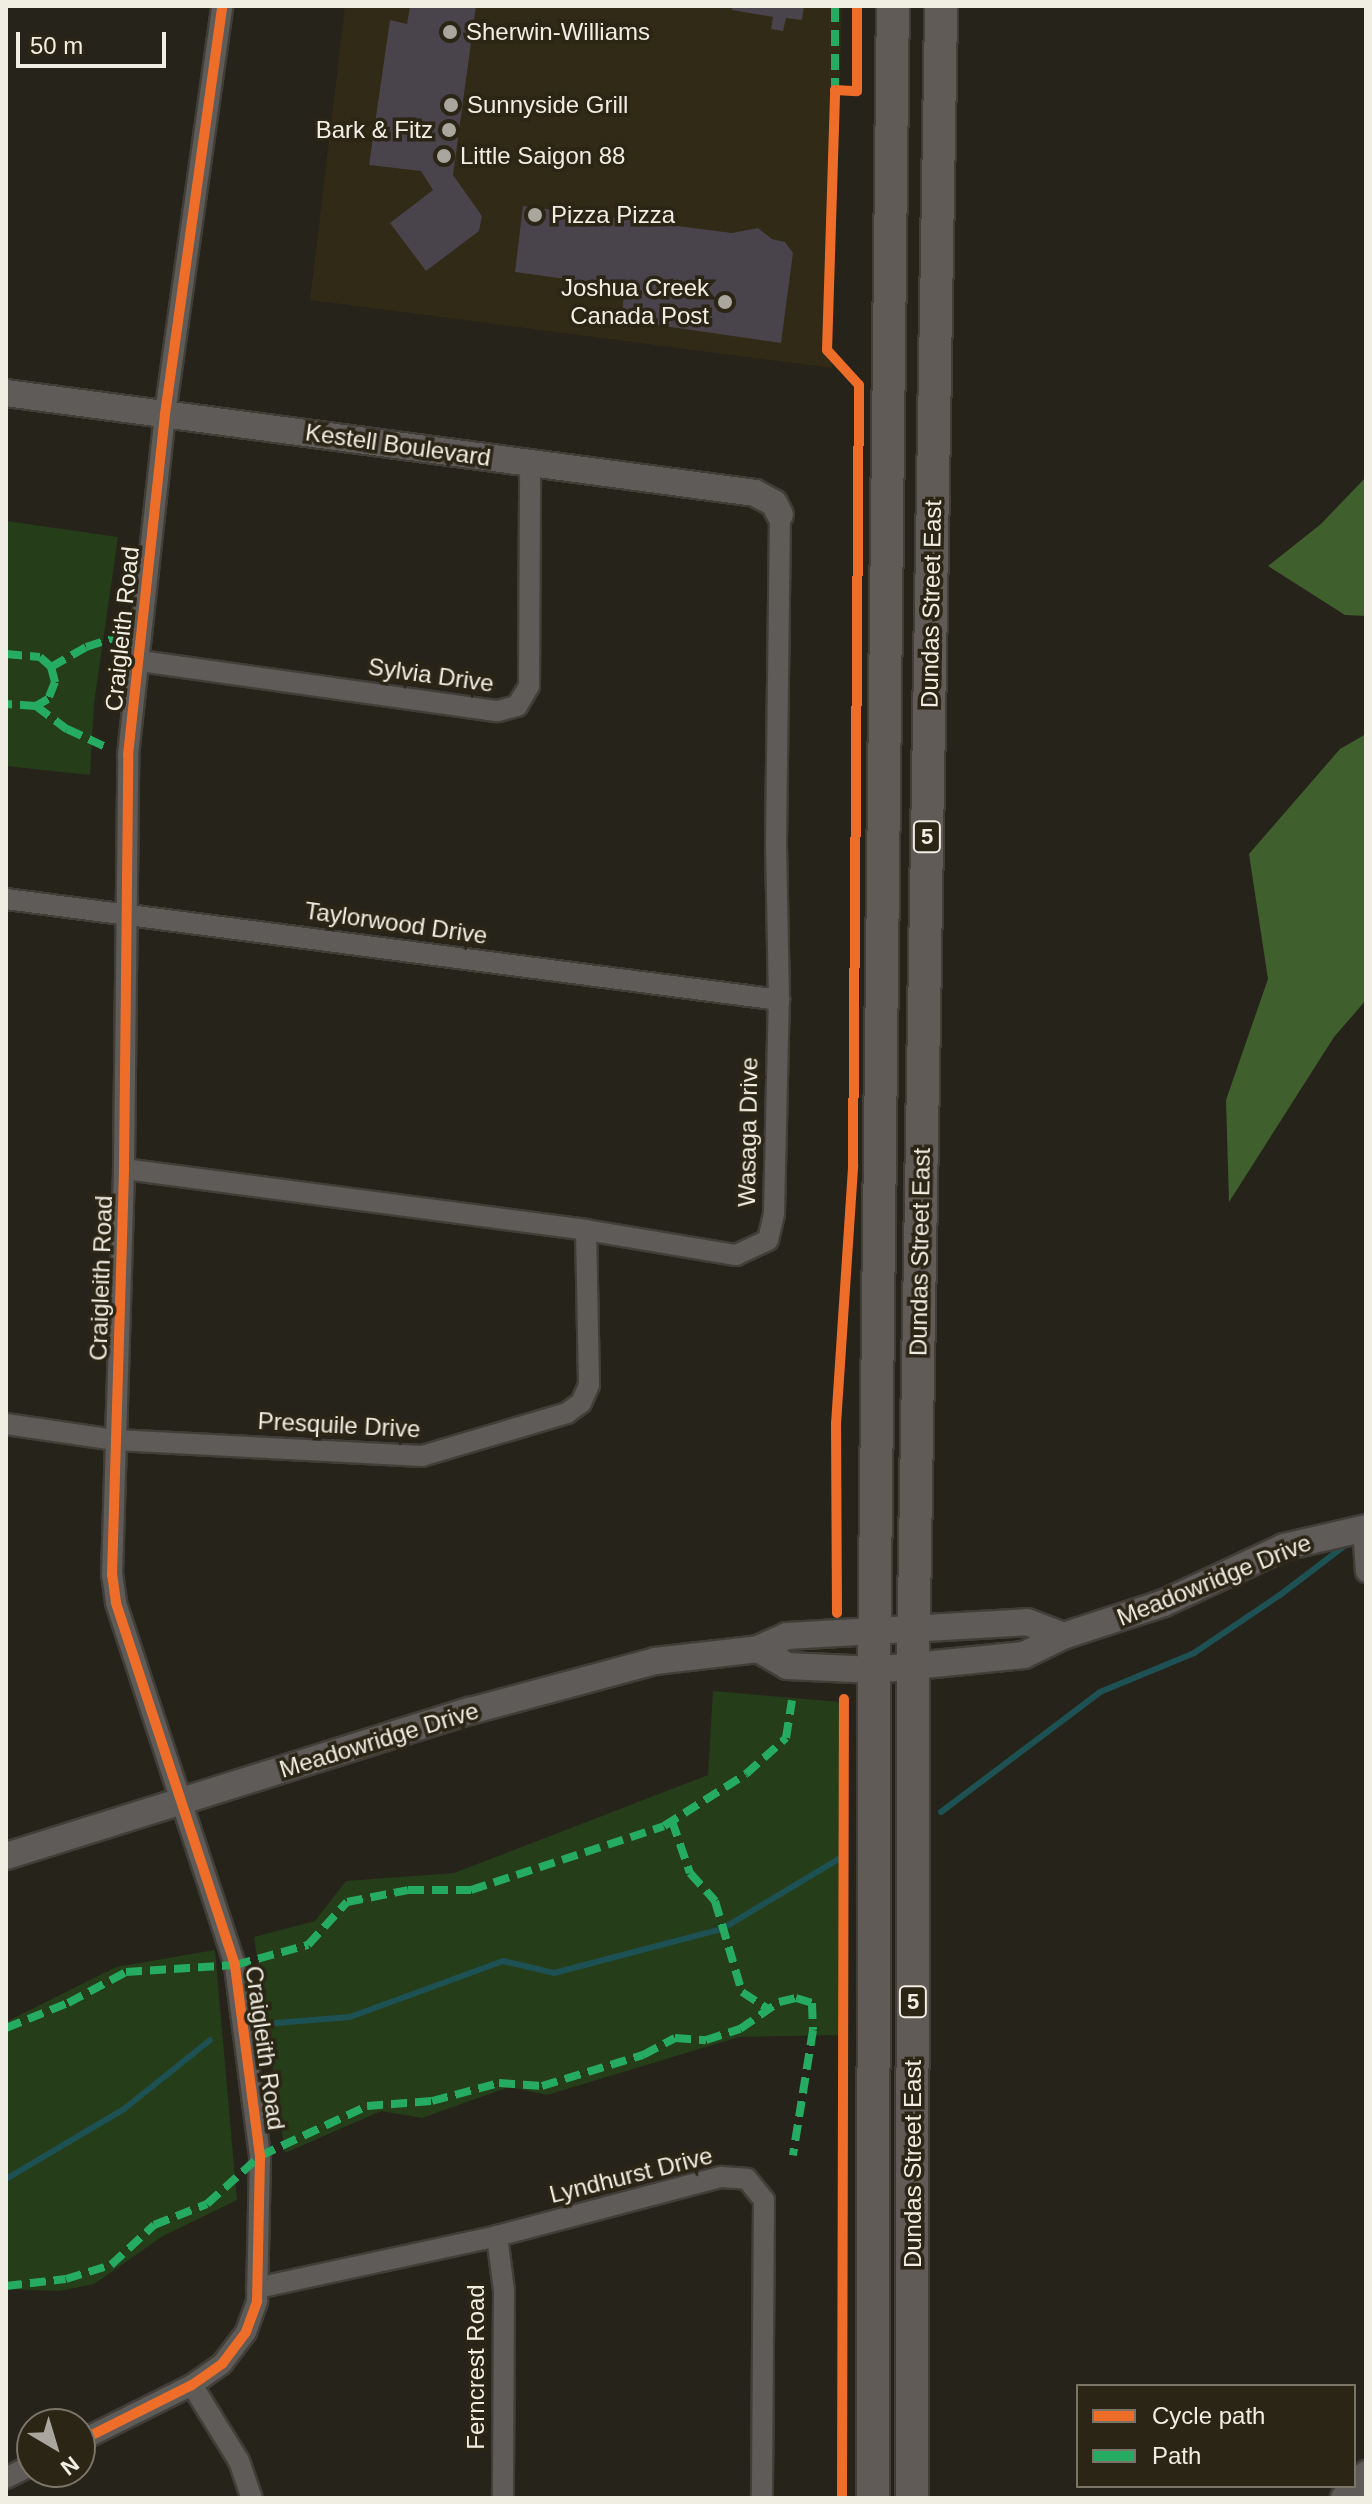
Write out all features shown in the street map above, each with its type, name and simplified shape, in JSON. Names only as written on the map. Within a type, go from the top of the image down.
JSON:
[{"type":"main road","name":"Dundas Street East","points":[[873,2498],[874,1670],[893,6]]},
{"type":"main road","name":"Dundas Street East","points":[[912,2498],[913,1630],[941,6]]},
{"type":"street","name":"Craigleith Road","points":[[96,2433],[192,2385],[222,2364],[246,2332],[257,2288],[260,2156],[235,1965],[116,1602],[112,1575],[124,1169],[124,914],[128,755],[165,414],[222,6]]},
{"type":"street","name":"Kestell Boulevard","points":[[6,393],[755,493],[774,503],[780,515]]},
{"type":"street","name":"Sylvia Drive","points":[[140,661],[498,711],[517,706],[529,686],[530,463]]},
{"type":"street","name":"Wasaga Drive","points":[[124,1169],[586,1230],[736,1255],[768,1240],[774,1213],[779,1000],[776,844],[780,515]]},
{"type":"street","name":"Taylorwood Drive","points":[[6,899],[779,1000]]},
{"type":"street","name":"Presquile Drive","points":[[6,1424],[116,1440],[430,1456],[573,1411],[584,1398],[589,1385],[586,1230]]},
{"type":"street","name":"Meadowridge Drive","points":[[758,1649],[787,1666],[874,1670],[1024,1655],[1063,1636],[1164,1603],[1284,1547],[1364,1528]]},
{"type":"street","points":[[1364,1528],[1366,1572]]},
{"type":"street","name":"Meadowridge Drive","points":[[6,1856],[655,1661],[758,1649],[787,1636],[1027,1622],[1063,1636]]},
{"type":"street","name":"Lyndhurst Drive","points":[[257,2288],[497,2236],[721,2177],[747,2179],[764,2200],[762,2498]]},
{"type":"street","name":"Ferncrest Road","points":[[497,2236],[504,2291],[503,2498]]},
{"type":"street","points":[[192,2385],[239,2461],[252,2498]]},
{"type":"shaded area","points":[[345,6],[842,6],[832,368],[310,300]]},
{"type":"green space","points":[[1366,477],[1366,616],[1345,615],[1268,566],[1321,524]]},
{"type":"green space","points":[[6,521],[118,537],[94,704],[90,775],[6,766]]},
{"type":"green space","points":[[1366,734],[1366,1000],[1334,1037],[1229,1202],[1226,1100],[1268,979],[1249,854],[1340,749]]},
{"type":"green space","points":[[713,1691],[841,1702],[840,2035],[739,2037],[547,2095],[509,2087],[422,2118],[381,2111],[285,2153],[254,1937],[315,1921],[346,1881],[454,1873],[708,1775]]},
{"type":"green space","points":[[215,1950],[237,2200],[163,2236],[94,2284],[59,2291],[6,2289],[6,2022],[116,1967]]},
{"type":"building","points":[[410,6],[476,6],[453,175],[482,216],[479,231],[426,271],[390,223],[433,190],[421,171],[369,165],[390,20],[407,24]]},
{"type":"building","points":[[732,6],[804,6],[802,20],[786,18],[783,31],[771,29],[773,17],[732,10]]},
{"type":"building","points":[[523,206],[732,233],[758,228],[772,239],[785,242],[793,253],[781,343],[622,320],[624,287],[515,272]]},
{"type":"waterway","points":[[941,1812],[1100,1692],[1194,1653],[1280,1595],[1347,1544]]},
{"type":"waterway","points":[[276,2023],[350,2017],[503,1961],[554,1973],[722,1929],[845,1855]]},
{"type":"waterway","points":[[6,2179],[124,2109],[210,2040]]},
{"type":"marked path","points":[[835,6],[835,90]]},
{"type":"marked path","points":[[51,667],[86,647],[119,636]]},
{"type":"marked path","points":[[6,654],[40,657],[51,667],[55,682],[48,699],[36,706],[6,704]]},
{"type":"marked path","points":[[36,706],[67,729],[106,747]]},
{"type":"marked path","points":[[6,2028],[68,2003],[126,1972],[235,1965],[308,1945],[347,1902],[408,1890],[471,1890],[664,1826],[746,1774],[786,1738],[792,1700]]},
{"type":"marked path","points":[[672,1821],[690,1873],[715,1901],[742,1992],[768,2009]]},
{"type":"marked path","points":[[6,2286],[66,2279],[111,2265],[154,2225],[207,2204],[260,2156],[367,2106],[432,2101],[499,2083],[542,2086],[643,2055],[675,2038],[706,2040],[740,2029],[779,2002],[796,1998],[812,2003],[813,2030],[793,2155]]},
{"type":"cycle path","points":[[96,2433],[192,2385],[222,2364],[246,2332],[257,2301],[260,2156],[235,1965],[116,1602],[112,1575],[124,1169],[128,755],[165,414],[222,6]]},
{"type":"cycle path","points":[[837,1613],[836,1424],[853,1165],[859,385],[827,350],[835,90],[857,91],[857,6]]},
{"type":"cycle path","points":[[842,2498],[844,1699]]},
{"type":"place","name":"Sherwin-Williams","points":[[450,32]]},
{"type":"place","name":"Sunnyside Grill","points":[[451,105]]},
{"type":"place","name":"Bark & Fitz","points":[[449,130]]},
{"type":"place","name":"Little Saigon 88","points":[[444,156]]},
{"type":"place","name":"Pizza Pizza","points":[[535,215]]},
{"type":"place","name":"Joshua Creek Canada Post","points":[[725,302]]}]
